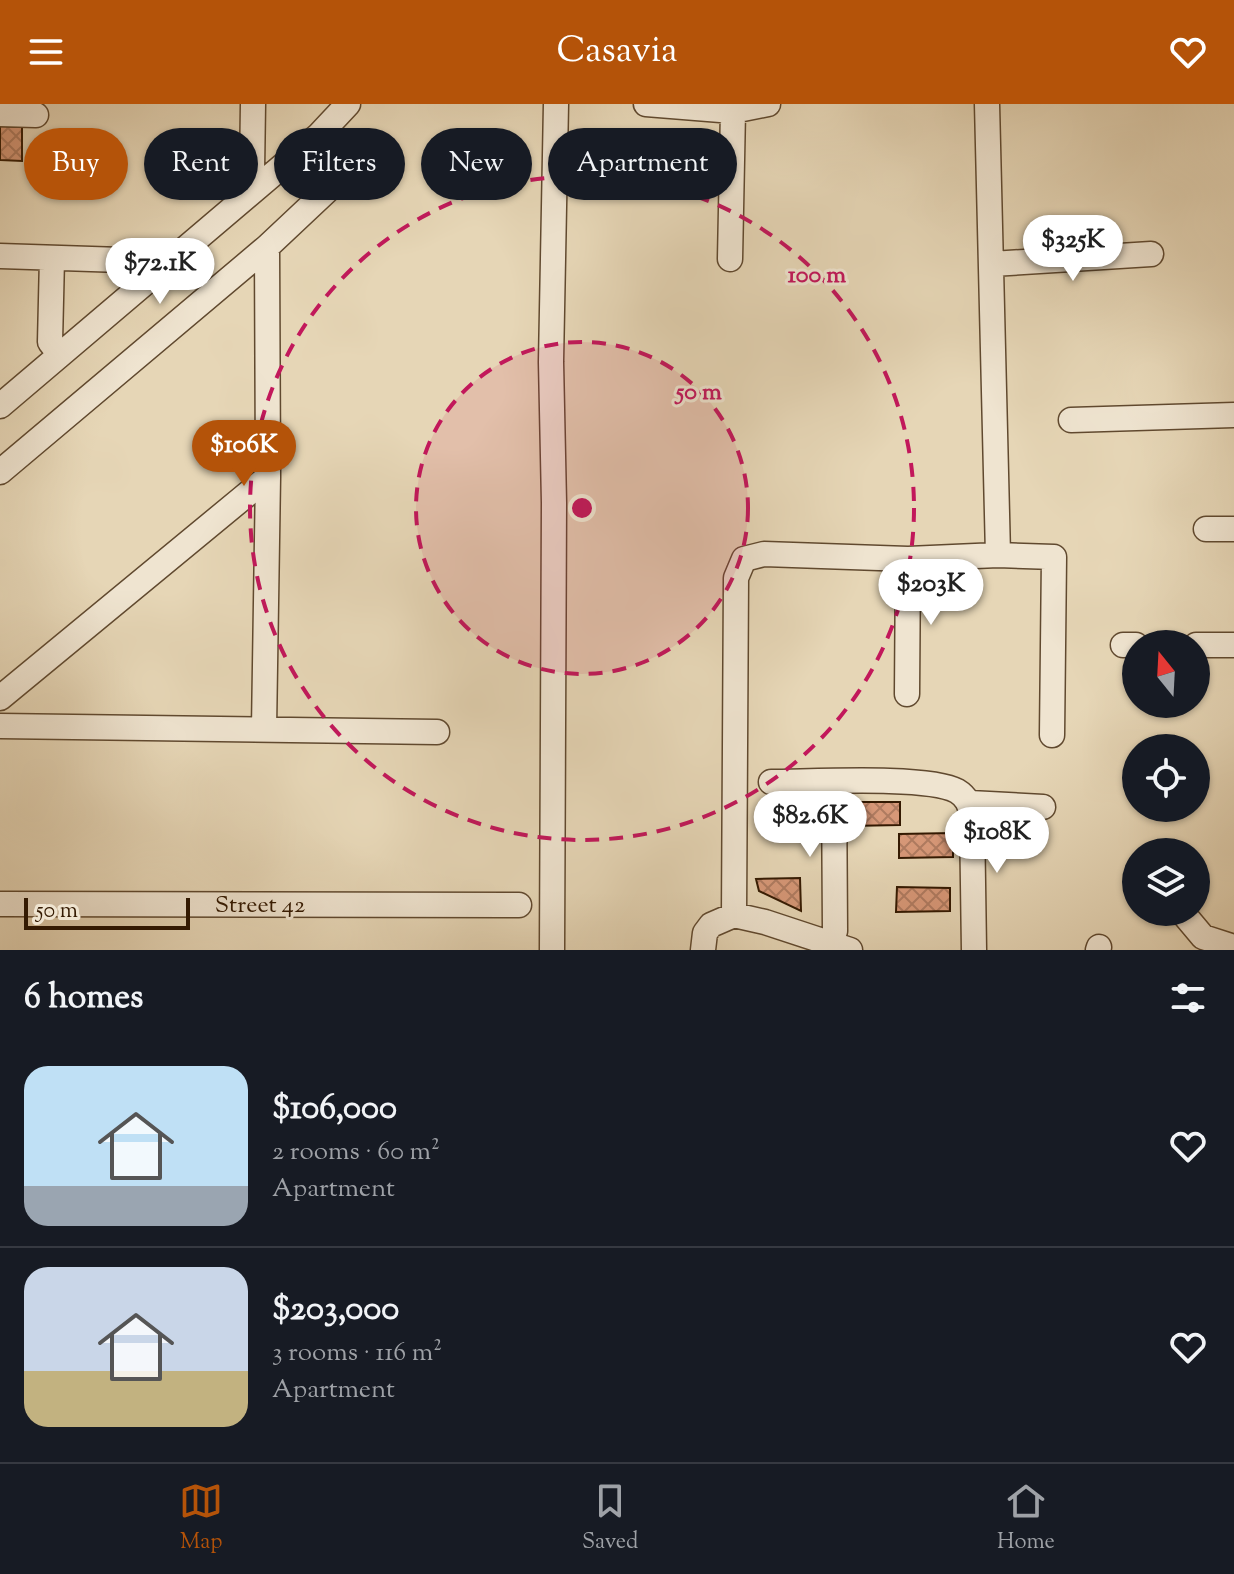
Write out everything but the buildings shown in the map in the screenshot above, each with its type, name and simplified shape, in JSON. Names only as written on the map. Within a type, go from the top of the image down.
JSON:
[{"type":"street","points":[[253,104],[252,171],[261,184]]},
{"type":"street","points":[[326,128],[348,104]]},
{"type":"street","points":[[552,950],[554,503],[551,362],[556,104]]},
{"type":"street","points":[[646,104],[733,111],[768,104]]},
{"type":"street","points":[[987,104],[998,555]]},
{"type":"street","points":[[730,259],[733,111]]},
{"type":"street","points":[[0,114],[36,115]]},
{"type":"street","points":[[0,406],[274,173]]},
{"type":"street","points":[[0,472],[267,247],[317,200]]},
{"type":"street","points":[[264,729],[268,477],[267,247]]},
{"type":"street","points":[[992,264],[1151,254]]},
{"type":"street","points":[[0,256],[152,261],[162,270]]},
{"type":"street","points":[[52,258],[50,342],[60,355]]},
{"type":"street","points":[[1071,420],[1234,415]]},
{"type":"street","points":[[0,698],[268,477]]},
{"type":"street","points":[[1206,529],[1234,529]]},
{"type":"street","points":[[734,915],[736,578],[744,559],[764,554],[908,559],[998,555],[1054,557],[1052,735]]},
{"type":"street","points":[[907,694],[908,559]]},
{"type":"street","points":[[1210,645],[1234,645]]},
{"type":"street","points":[[0,726],[437,732]]},
{"type":"street","points":[[771,782],[944,786],[960,793],[970,803],[1043,807]]},
{"type":"street","points":[[834,782],[835,931],[840,947]]},
{"type":"street","points":[[970,803],[974,950]]},
{"type":"street","name":"Street 42","points":[[0,904],[519,905]]},
{"type":"street","points":[[703,950],[705,933],[711,925],[734,915],[840,947]]},
{"type":"street","points":[[1194,926],[1203,937],[1234,947]]}]
